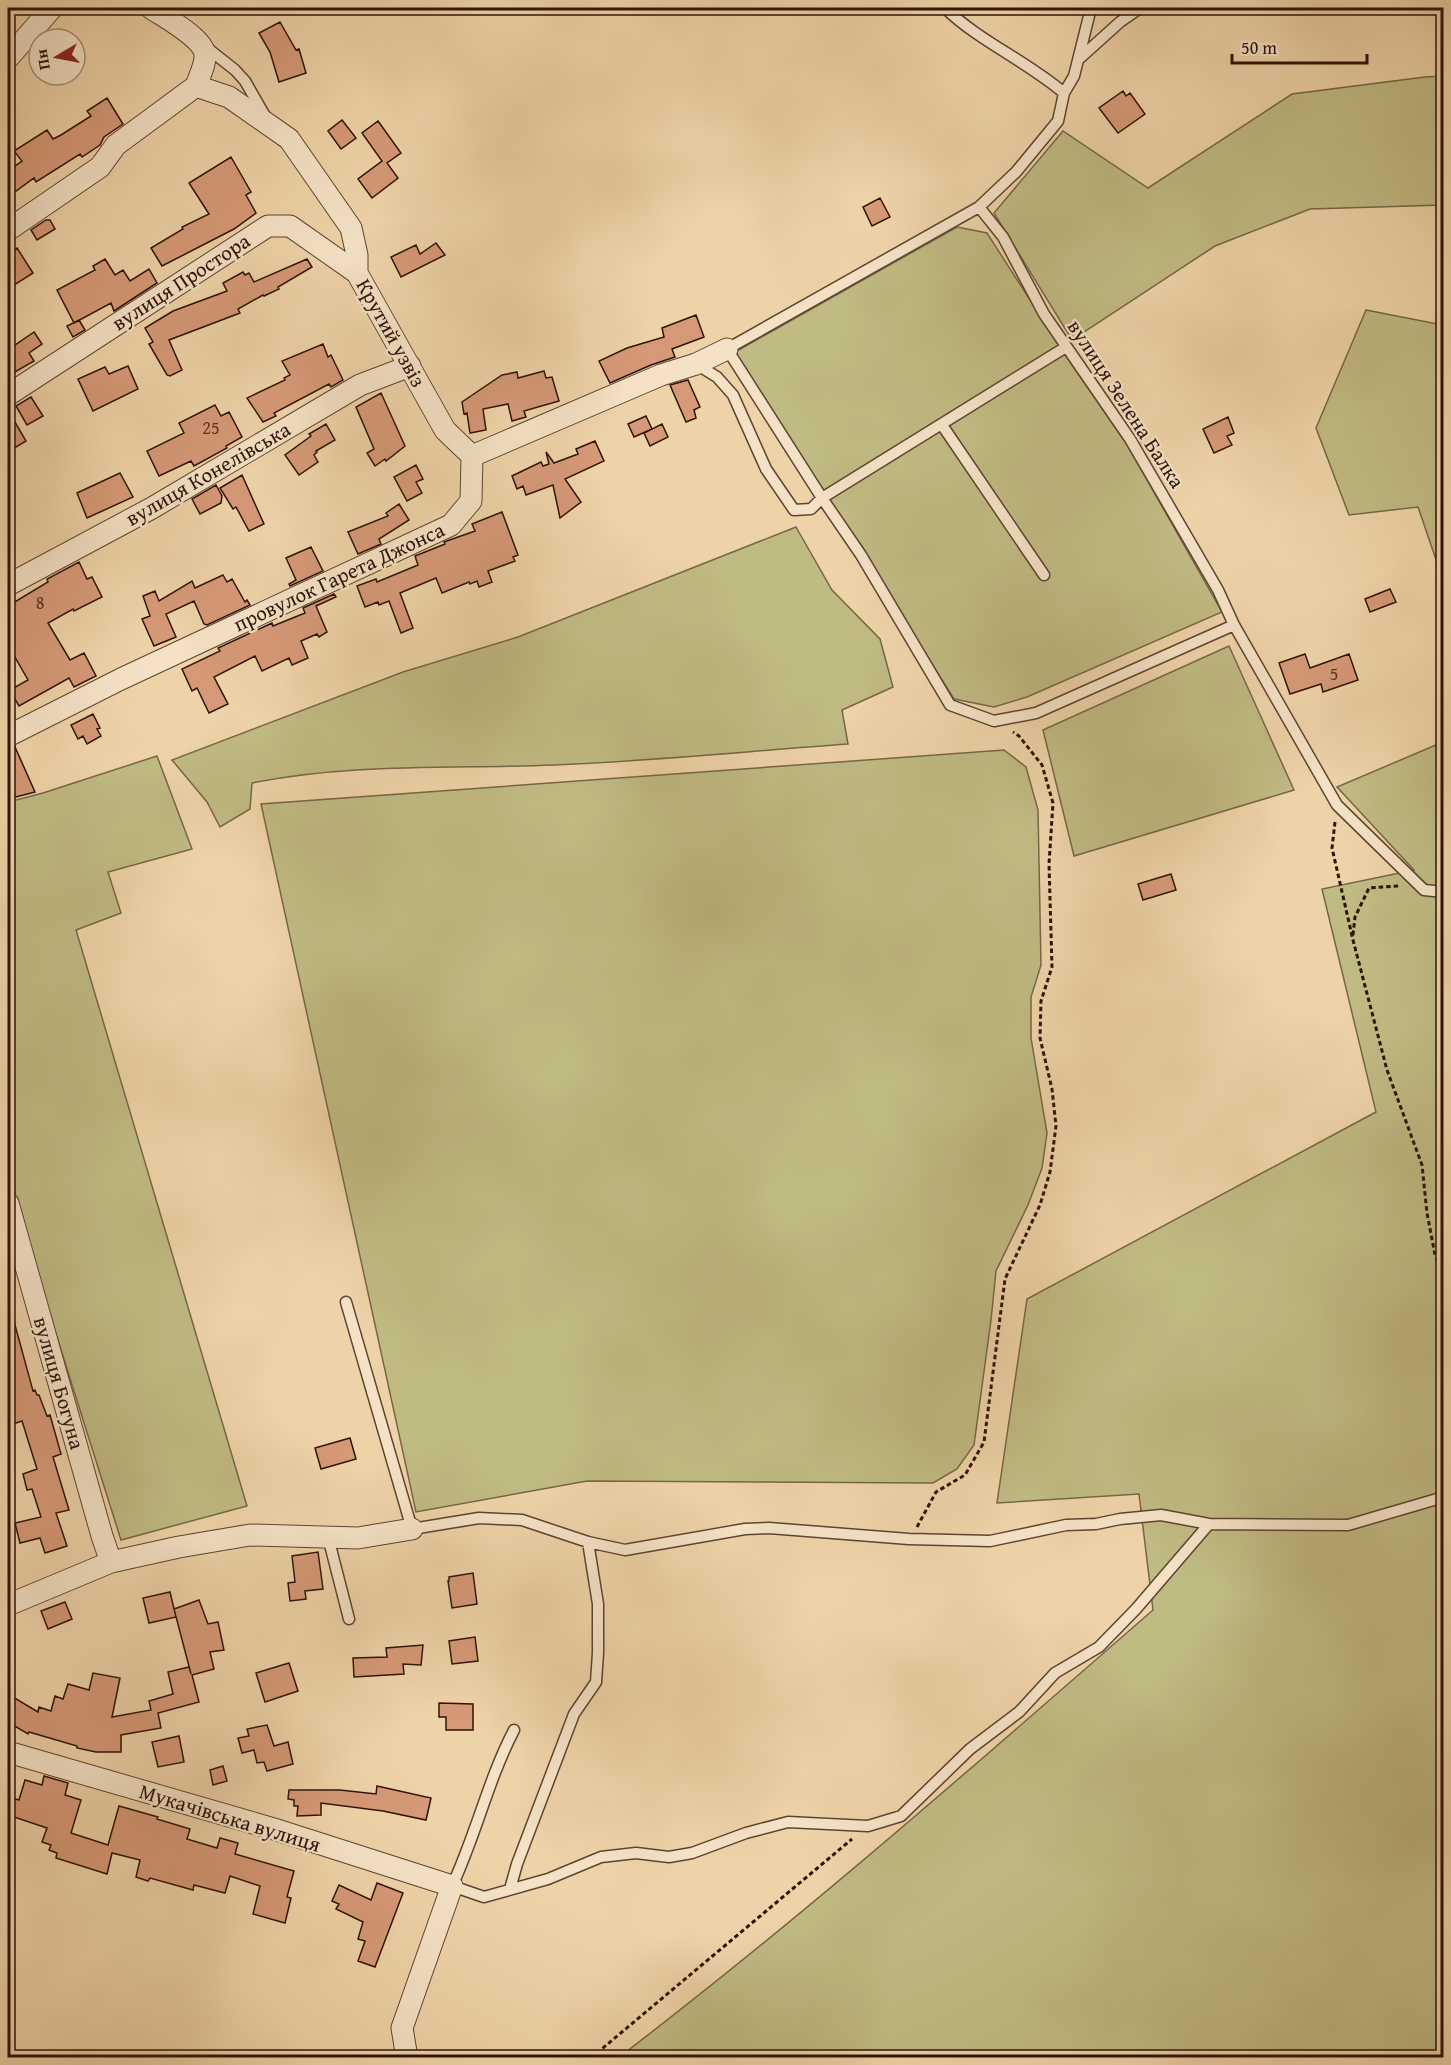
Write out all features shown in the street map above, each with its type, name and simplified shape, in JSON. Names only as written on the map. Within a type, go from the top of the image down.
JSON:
[{"type":"street","points":[[8,58],[52,8]]},
{"type":"street","points":[[8,230],[100,167],[116,145],[196,86],[205,54],[198,40],[151,8]]},
{"type":"street","name":"Крутий узвіз","points":[[196,86],[229,97],[289,140],[351,228],[357,255],[357,273],[445,430],[472,456]]},
{"type":"street","name":"вулиця Простора","points":[[8,395],[268,226],[290,226],[357,273]]},
{"type":"street","points":[[472,456],[661,375],[696,364],[727,349]]},
{"type":"street","name":"вулиця Конелівська","points":[[8,585],[183,490],[360,385],[410,366]]},
{"type":"street","name":"провулок Гарета Джонса","points":[[8,736],[121,679],[451,525],[471,501],[472,456]]},
{"type":"street","name":"вулиця Богуна","points":[[8,1203],[111,1562]]},
{"type":"street","points":[[8,1605],[111,1562],[179,1547],[249,1535],[358,1538],[412,1529]]},
{"type":"street","name":"Мукачівська вулиця","points":[[8,1752],[274,1829],[452,1886]]},
{"type":"street","points":[[409,2058],[402,2028],[452,1886]]},
{"type":"lane","points":[[945,8],[976,33],[1037,70],[1064,93]]},
{"type":"lane","points":[[1091,8],[1074,76],[1064,93],[1058,122],[1016,172],[980,207],[727,349],[861,555],[950,705],[994,720],[1036,713],[1234,625]]},
{"type":"lane","points":[[1079,58],[1120,22],[1140,8]]},
{"type":"lane","points":[[198,40],[245,81],[271,127]]},
{"type":"lane","name":"вулиця Зелена Балка","points":[[980,207],[1003,237],[1044,314],[1130,439],[1218,590],[1234,625],[1337,805],[1424,890]]},
{"type":"lane","points":[[696,364],[717,377],[733,395],[766,469],[794,510],[811,509],[822,498],[1066,346]]},
{"type":"lane","points":[[942,425],[1044,575]]},
{"type":"lane","points":[[1424,890],[1443,892]]},
{"type":"lane","points":[[346,1302],[412,1529],[479,1518],[522,1520],[588,1542],[625,1550],[745,1529],[769,1528],[909,1539],[990,1542],[1066,1525],[1096,1524],[1161,1515],[1209,1524],[1348,1526],[1443,1497]]},
{"type":"lane","points":[[514,1731],[501,1755],[466,1856],[452,1886],[484,1897],[548,1879],[601,1857],[636,1853],[669,1857],[692,1853],[746,1833],[789,1822],[868,1826],[901,1816],[970,1749],[1019,1712],[1055,1673],[1099,1647],[1136,1609],[1209,1524]]},
{"type":"lane","points":[[328,1537],[349,1619]]},
{"type":"lane","points":[[510,1889],[517,1864],[574,1714],[596,1682],[598,1604],[588,1542]]},
{"type":"path","points":[[909,1539],[936,1492],[965,1475],[984,1442],[990,1386],[1001,1325],[1005,1279],[1040,1205],[1050,1172],[1056,1126],[1052,1089],[1040,1038],[1041,1001],[1052,967],[1049,864],[1053,803],[1042,765],[1019,736],[994,720]]},
{"type":"path","points":[[1337,805],[1332,848],[1387,1070],[1422,1165],[1426,1213],[1443,1279]]},
{"type":"path","points":[[1353,940],[1356,917],[1369,888],[1393,885],[1424,890]]},
{"type":"path","points":[[591,2058],[868,1826]]},
{"type":"shaded area","points":[[1443,76],[1443,205],[1310,209],[1215,246],[1072,340],[994,213],[1063,131],[1148,188],[1292,94]]},
{"type":"shaded area","points":[[957,227],[987,233],[1064,353],[1126,443],[1222,612],[1027,697],[994,707],[954,699],[735,352]]},
{"type":"shaded area","points":[[1366,310],[1443,325],[1443,580],[1418,507],[1349,515],[1316,428]]},
{"type":"shaded area","points":[[796,527],[832,590],[880,639],[893,687],[842,710],[848,744],[591,763],[327,772],[252,783],[250,809],[220,827],[207,802],[172,760],[403,672],[518,637]]},
{"type":"shaded area","points":[[1229,646],[1294,790],[1074,856],[1043,730]]},
{"type":"shaded area","points":[[1443,742],[1443,2057],[618,2058],[822,1895],[1153,1610],[1139,1494],[997,1503],[1027,1299],[1376,1112],[1322,889],[1414,870],[1337,787]]},
{"type":"shaded area","points":[[1004,750],[1026,767],[1038,810],[1041,965],[1031,997],[1031,1038],[1047,1133],[1042,1168],[1028,1205],[996,1271],[974,1445],[957,1469],[933,1483],[587,1481],[416,1512],[261,804]]},
{"type":"shaded area","points":[[157,756],[192,849],[108,872],[121,913],[76,930],[247,1506],[121,1540],[8,1182],[8,802]]},
{"type":"building","points":[[280,22],[296,50],[299,49],[306,73],[279,82],[270,52],[259,33]]},
{"type":"building","points":[[1123,91],[1126,96],[1130,93],[1145,114],[1118,133],[1099,108]]},
{"type":"building","points":[[107,98],[123,124],[104,137],[100,145],[82,157],[80,154],[36,182],[34,178],[8,197],[8,171],[22,161],[14,151],[47,130],[53,139],[61,135],[91,116],[87,111]]},
{"type":"building","points":[[342,120],[356,138],[341,149],[328,131]]},
{"type":"building","points":[[378,121],[401,153],[387,163],[398,178],[372,198],[358,179],[382,161],[362,133]]},
{"type":"building","points":[[231,157],[251,192],[246,195],[256,213],[234,229],[162,266],[151,248],[183,229],[182,227],[209,214],[189,183]]},
{"type":"building","points":[[880,198],[890,217],[872,226],[863,207]]},
{"type":"building","points":[[46,220],[50,220],[55,229],[37,240],[31,230]]},
{"type":"building","points":[[436,243],[445,255],[401,277],[391,257],[416,245],[420,254]]},
{"type":"building","points":[[17,248],[33,273],[8,289],[8,255]]},
{"type":"building","points":[[105,259],[115,275],[123,270],[130,281],[149,269],[157,283],[114,311],[111,303],[74,323],[57,290],[95,270],[93,266]]},
{"type":"building","points":[[307,259],[312,267],[278,287],[279,289],[238,309],[240,313],[169,340],[182,370],[170,376],[167,375],[149,344],[153,342],[145,328],[173,311],[227,291],[223,283],[243,272],[245,275],[249,273],[254,282]]},
{"type":"building","points":[[696,315],[704,337],[672,349],[675,357],[610,383],[599,361],[627,348],[664,337],[662,328]]},
{"type":"building","points":[[79,320],[85,330],[73,337],[67,326]]},
{"type":"building","points":[[34,332],[42,344],[29,353],[34,361],[8,376],[8,350]]},
{"type":"building","points":[[323,344],[328,357],[331,355],[343,380],[331,387],[329,384],[274,413],[276,416],[263,422],[247,398],[285,380],[284,378],[290,375],[282,361]]},
{"type":"building","points":[[128,366],[138,389],[93,411],[78,379],[105,367],[109,374]]},
{"type":"building","points":[[544,371],[546,378],[552,377],[559,401],[524,411],[526,417],[512,421],[508,404],[483,409],[486,430],[470,433],[467,413],[464,414],[462,402],[502,375],[517,372],[518,378]]},
{"type":"building","points":[[688,380],[700,407],[694,410],[696,418],[686,422],[670,385]]},
{"type":"building","points":[[381,393],[405,446],[386,461],[385,459],[375,466],[367,453],[374,449],[356,407]]},
{"type":"building","points":[[31,397],[43,416],[27,425],[16,406]]},
{"type":"building","points":[[215,405],[221,416],[229,412],[242,437],[194,466],[191,461],[159,476],[147,451],[184,433],[179,423]]},
{"type":"building","points":[[8,410],[26,441],[8,452]]},
{"type":"building","points":[[646,416],[652,429],[634,437],[628,424]]},
{"type":"building","points":[[1228,417],[1234,433],[1227,436],[1232,445],[1214,453],[1203,429]]},
{"type":"building","points":[[326,424],[335,440],[316,451],[314,455],[318,462],[299,475],[285,455],[311,436],[309,434]]},
{"type":"building","points":[[662,424],[668,437],[650,446],[644,433]]},
{"type":"building","points":[[595,441],[604,461],[565,479],[581,502],[560,518],[553,485],[526,495],[523,486],[517,489],[512,476],[541,462],[543,466],[549,464],[546,452],[554,463],[578,454],[576,449]]},
{"type":"building","points":[[416,465],[423,479],[416,482],[422,493],[407,501],[394,477]]},
{"type":"building","points":[[120,473],[133,497],[87,518],[77,493]]},
{"type":"building","points":[[242,475],[264,524],[249,531],[236,507],[233,509],[220,488]]},
{"type":"building","points":[[216,485],[222,496],[221,503],[200,514],[192,499]]},
{"type":"building","points":[[399,504],[409,520],[379,539],[381,544],[358,554],[348,532],[388,516],[386,513]]},
{"type":"building","points":[[502,512],[518,555],[513,557],[515,561],[488,571],[492,582],[479,587],[477,581],[470,584],[469,582],[442,593],[436,578],[400,593],[413,628],[401,633],[389,601],[365,607],[357,586],[376,579],[377,582],[418,565],[415,556],[475,531],[472,524]]},
{"type":"building","points":[[311,547],[323,571],[290,586],[289,584],[296,580],[286,558]]},
{"type":"building","points":[[79,562],[87,579],[92,577],[102,597],[48,623],[70,660],[84,653],[96,676],[74,687],[69,678],[19,706],[10,690],[28,680],[8,645],[8,606],[48,582],[47,579]]},
{"type":"building","points":[[223,575],[227,582],[232,579],[245,602],[247,600],[250,605],[207,625],[204,624],[194,601],[166,614],[176,637],[154,646],[142,619],[150,616],[143,596],[155,591],[159,601],[192,581],[195,588]]},
{"type":"building","points":[[1390,589],[1396,602],[1370,612],[1365,599]]},
{"type":"building","points":[[334,594],[336,597],[316,606],[327,632],[319,637],[317,634],[301,641],[308,658],[292,665],[289,658],[262,671],[255,656],[214,677],[228,704],[209,713],[197,688],[192,691],[182,669],[220,651],[218,648],[272,623],[273,626],[305,613],[303,608]]},
{"type":"building","points":[[1305,654],[1310,668],[1349,654],[1358,680],[1323,692],[1321,684],[1290,694],[1279,663]]},
{"type":"building","points":[[93,714],[101,736],[87,744],[83,736],[78,739],[71,725]]},
{"type":"building","points":[[15,747],[35,792],[8,799],[8,749]]},
{"type":"building","points":[[1171,874],[1176,890],[1143,900],[1138,884]]},
{"type":"building","points":[[8,1314],[12,1314],[33,1391],[35,1390],[39,1395],[47,1416],[50,1415],[61,1454],[53,1457],[69,1510],[56,1513],[67,1546],[45,1553],[40,1538],[20,1543],[15,1523],[41,1517],[32,1489],[27,1490],[23,1474],[37,1469],[22,1421],[13,1424],[8,1410]]},
{"type":"building","points":[[350,1438],[356,1459],[321,1469],[315,1448]]},
{"type":"building","points":[[318,1552],[323,1589],[305,1591],[306,1599],[290,1601],[288,1583],[295,1582],[292,1556]]},
{"type":"building","points":[[473,1573],[477,1604],[452,1608],[449,1577]]},
{"type":"building","points":[[170,1592],[176,1617],[149,1623],[143,1598]]},
{"type":"building","points":[[199,1600],[208,1624],[218,1622],[224,1650],[210,1652],[214,1669],[192,1675],[199,1702],[158,1713],[161,1728],[121,1735],[121,1752],[96,1752],[29,1732],[28,1734],[8,1722],[8,1694],[38,1712],[39,1707],[51,1711],[55,1696],[63,1699],[68,1684],[89,1690],[93,1673],[120,1678],[112,1717],[151,1710],[149,1701],[173,1694],[168,1672],[189,1667],[191,1674],[174,1609]]},
{"type":"building","points":[[65,1602],[72,1619],[48,1629],[41,1611]]},
{"type":"building","points":[[475,1637],[478,1661],[452,1664],[449,1641]]},
{"type":"building","points":[[423,1645],[421,1665],[403,1664],[404,1674],[354,1677],[353,1658],[387,1657],[386,1648]]},
{"type":"building","points":[[289,1663],[298,1691],[265,1702],[256,1673]]},
{"type":"building","points":[[439,1703],[473,1704],[473,1730],[446,1730],[446,1717],[439,1717]]},
{"type":"building","points":[[267,1725],[274,1746],[288,1742],[293,1764],[267,1771],[264,1762],[257,1763],[254,1750],[242,1753],[238,1738],[249,1736],[247,1729]]},
{"type":"building","points":[[179,1736],[184,1762],[158,1767],[152,1742]]},
{"type":"building","points":[[223,1766],[227,1781],[213,1785],[210,1770]]},
{"type":"building","points":[[44,1776],[68,1783],[65,1795],[81,1800],[71,1833],[108,1845],[119,1806],[190,1829],[187,1839],[217,1848],[220,1838],[238,1843],[235,1854],[294,1871],[287,1897],[291,1898],[285,1923],[253,1914],[260,1886],[230,1876],[225,1893],[194,1885],[193,1890],[150,1878],[148,1881],[136,1877],[140,1860],[112,1853],[107,1874],[56,1858],[57,1853],[49,1850],[51,1845],[42,1842],[47,1828],[8,1815],[8,1797],[19,1800],[25,1780],[42,1785]]},
{"type":"building","points":[[377,1786],[431,1798],[426,1820],[383,1811],[321,1803],[321,1815],[297,1816],[298,1806],[294,1806],[294,1800],[288,1799],[289,1790],[340,1790],[376,1794]]},
{"type":"building","points":[[377,1883],[403,1893],[375,1967],[358,1961],[365,1941],[358,1939],[363,1922],[336,1909],[339,1904],[332,1901],[339,1885],[371,1900]]}]
